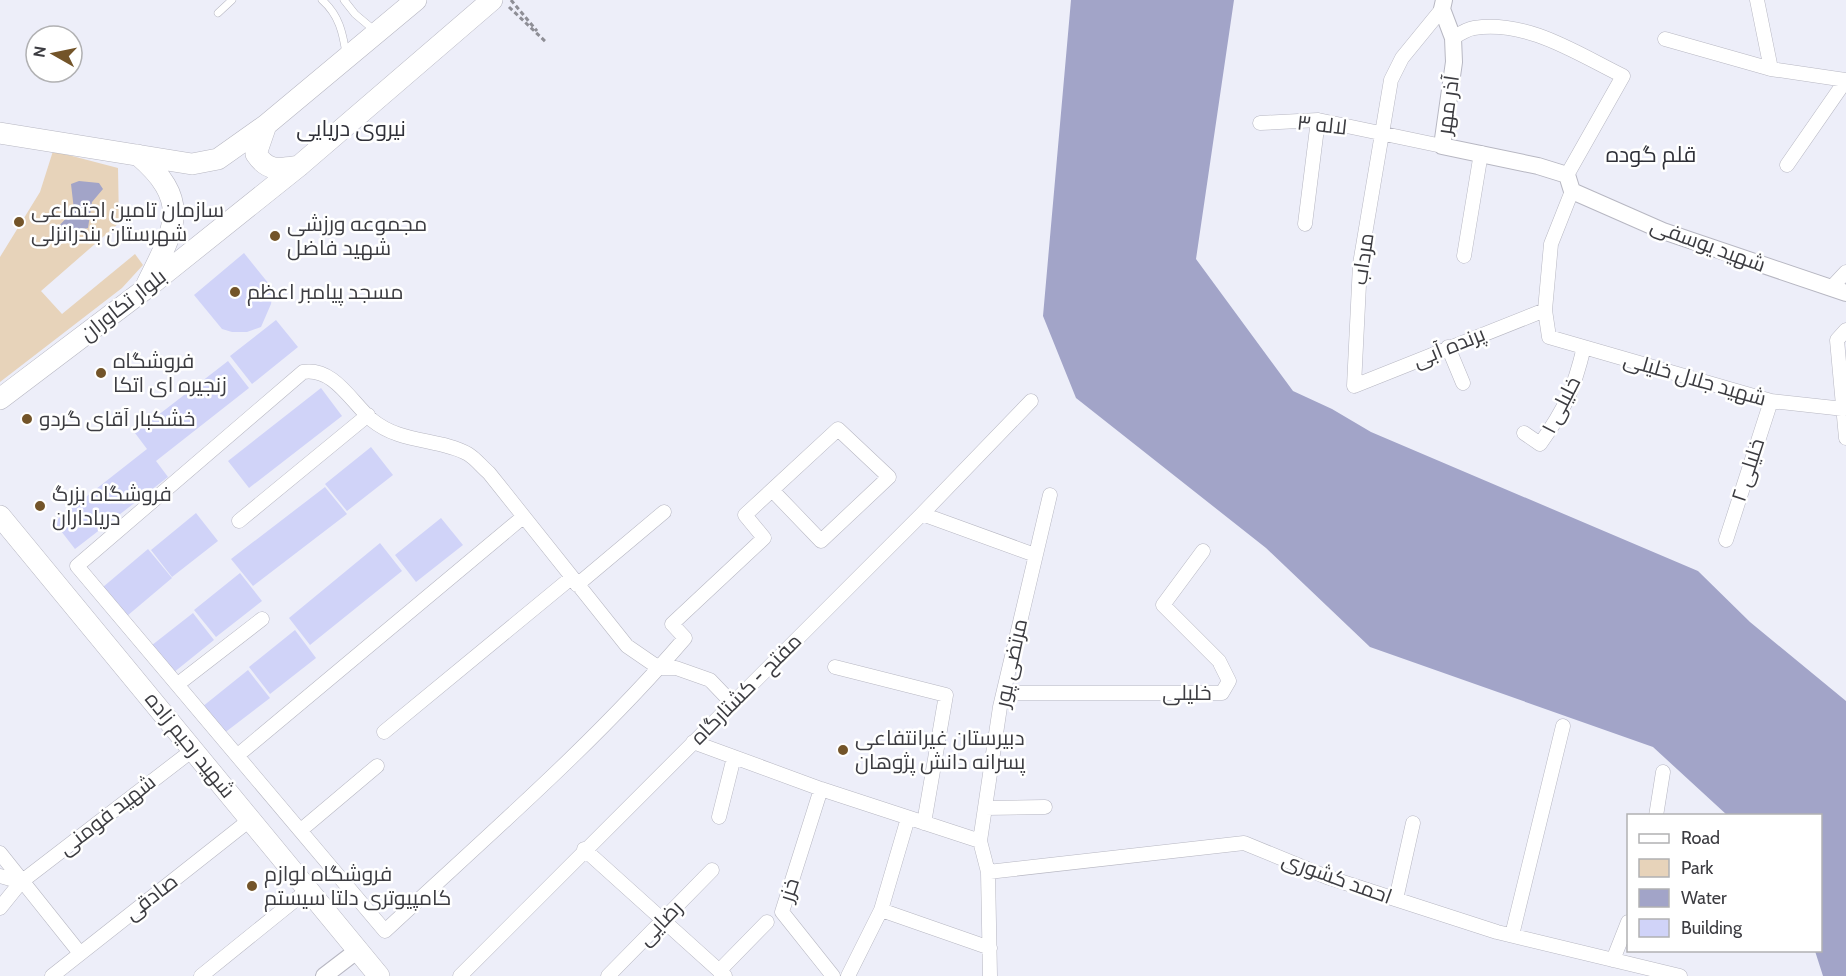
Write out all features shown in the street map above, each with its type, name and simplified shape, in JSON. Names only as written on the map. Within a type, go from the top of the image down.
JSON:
[{"type":"main road","points":[[0,133],[192,164],[218,159],[266,125],[416,0]]},
{"type":"main road","name":"بلوار تکاوران","points":[[0,399],[144,290],[299,166],[492,0]]},
{"type":"main road","points":[[266,125],[256,154],[263,164],[273,170],[299,166]]},
{"type":"main road","points":[[138,155],[160,176],[172,195],[174,210],[170,237],[144,290]]},
{"type":"main road","name":"شهید رحیم زاده","points":[[0,516],[310,888],[379,976]]},
{"type":"street","points":[[1757,0],[1771,69]]},
{"type":"street","name":"آذر مهر","points":[[1443,5],[1453,38],[1454,62],[1442,146],[1538,166],[1569,183]]},
{"type":"street","name":"مرداب","points":[[1354,386],[1360,264],[1384,134],[1391,80],[1402,58],[1443,5]]},
{"type":"street","points":[[1453,38],[1472,28],[1516,28],[1537,33],[1623,76],[1569,183],[1551,244],[1545,310]]},
{"type":"street","points":[[1665,39],[1771,69],[1846,80],[1787,165]]},
{"type":"street","points":[[1305,224],[1318,120]]},
{"type":"street","name":"لاله ۳","points":[[1260,123],[1318,120],[1442,146]]},
{"type":"street","points":[[1464,256],[1480,153]]},
{"type":"street","name":"شهید یوسفی","points":[[1569,183],[1663,231],[1838,291]]},
{"type":"street","points":[[1838,291],[1846,272]]},
{"type":"street","name":"پرنده آبی","points":[[1354,386],[1545,310]]},
{"type":"street","name":"شهید جلال خلیلی","points":[[1545,310],[1549,337],[1771,401],[1844,409]]},
{"type":"street","points":[[1846,330],[1837,340],[1846,438]]},
{"type":"street","points":[[1448,347],[1464,383]]},
{"type":"street","name":"خلیلی ۱","points":[[1524,434],[1540,444],[1560,417],[1574,388],[1584,347]]},
{"type":"street","points":[[732,703],[710,680],[676,668],[659,668],[649,664],[627,645],[489,473],[467,454],[388,430],[368,415],[328,376],[315,370],[303,372],[77,566],[385,931],[533,794],[659,668],[685,638],[672,624],[764,538],[745,515],[772,490],[838,429],[889,477],[821,541],[772,490]]},
{"type":"street","name":"مفتح - کشتارگاه","points":[[460,976],[922,514],[1031,401]]},
{"type":"street","name":"خلیلی ۲","points":[[1726,540],[1771,401]]},
{"type":"street","points":[[240,521],[368,415]]},
{"type":"street","name":"مرتضی پور","points":[[990,976],[988,872],[980,841],[1005,693],[1050,495]]},
{"type":"street","points":[[384,732],[664,512]]},
{"type":"street","points":[[922,514],[1035,555]]},
{"type":"street","points":[[238,755],[523,517]]},
{"type":"street","name":"خلیلی","points":[[1005,693],[1222,693],[1229,681],[1219,661],[1163,605],[1203,550]]},
{"type":"street","points":[[178,684],[262,619]]},
{"type":"street","points":[[835,667],[946,695],[924,823]]},
{"type":"street","points":[[1512,935],[1563,726]]},
{"type":"street","points":[[693,742],[821,789],[980,841]]},
{"type":"street","name":"شهید فومنی","points":[[0,908],[21,882],[194,748]]},
{"type":"street","points":[[719,817],[734,757]]},
{"type":"street","points":[[301,830],[377,766]]},
{"type":"street","points":[[1656,814],[1663,772]]},
{"type":"street","name":"خزر","points":[[821,789],[782,912],[834,976]]},
{"type":"street","points":[[985,807],[1045,807]]},
{"type":"street","points":[[848,976],[881,909],[908,818]]},
{"type":"street","name":"صادقی","points":[[52,976],[79,952],[251,819]]},
{"type":"street","points":[[1396,899],[1413,823]]},
{"type":"street","name":"احمد کشوری","points":[[988,872],[1244,843],[1327,877],[1512,935],[1680,976]]},
{"type":"street","points":[[585,849],[722,974],[766,922]]},
{"type":"street","points":[[0,853],[79,952]]},
{"type":"street","name":"رضایی","points":[[608,976],[712,870]]},
{"type":"street","points":[[0,876],[21,882]]},
{"type":"street","points":[[201,976],[310,888]]},
{"type":"street","points":[[881,909],[990,948]]},
{"type":"street","points":[[1613,960],[1627,927]]},
{"type":"street","points":[[324,976],[358,950]]},
{"type":"lane","points":[[218,13],[232,0]]},
{"type":"lane","points":[[322,0],[331,8],[342,29],[347,57]]},
{"type":"lane","points":[[344,0],[354,14],[376,31]]},
{"type":"path","points":[[502,0],[546,43],[511,0]]},
{"type":"green space","points":[[53,151],[118,168],[119,223],[41,291],[62,314],[135,254],[143,265],[122,288],[0,382],[0,257],[40,192]]},
{"type":"water","points":[[1071,0],[1234,0],[1196,259],[1293,391],[1332,409],[1371,432],[1698,571],[1750,622],[1846,701],[1846,976],[1823,976],[1815,952],[1822,952],[1822,814],[1726,814],[1653,747],[1370,647],[1266,548],[1076,398],[1043,316]]},
{"type":"water","points":[[79,181],[99,183],[103,189],[92,202],[88,228],[60,234],[56,229],[74,210],[71,184]]},
{"type":"building","name":"مسجد پیامبر اعظم","points":[[244,253],[273,289],[271,304],[261,327],[247,332],[232,332],[222,329],[194,295]]},
{"type":"building","points":[[276,320],[298,347],[252,384],[230,356]]},
{"type":"building","points":[[228,361],[249,388],[156,461],[168,477],[75,549],[54,522],[147,449],[135,433]]},
{"type":"building","points":[[321,388],[342,416],[249,488],[228,461]]},
{"type":"building","points":[[371,447],[393,475],[347,511],[325,484]]},
{"type":"building","points":[[325,487],[347,514],[253,586],[231,559]]},
{"type":"building","points":[[196,513],[218,541],[172,577],[151,550]]},
{"type":"building","points":[[441,518],[463,545],[416,582],[395,555]]},
{"type":"building","points":[[380,543],[402,571],[310,645],[289,618]]},
{"type":"building","points":[[148,549],[172,578],[127,616],[103,587]]},
{"type":"building","points":[[240,573],[262,601],[216,637],[194,610]]},
{"type":"building","points":[[193,613],[214,640],[168,677],[147,649]]},
{"type":"building","points":[[295,630],[316,658],[270,694],[249,667]]},
{"type":"building","points":[[248,670],[270,698],[223,734],[202,707]]},
{"type":"place","name":"سازمان تامین اجتماعی شهرستان بندرانزلی","points":[[19,222]]},
{"type":"place","name":"مجموعه ورزشی شهید فاضل","points":[[275,236]]},
{"type":"place","name":"مسجد پیامبر اعظم","points":[[235,292]]},
{"type":"place","name":"فروشگاه زنجیره ای اتکا","points":[[101,373]]},
{"type":"place","name":"خشکبار آقای گردو","points":[[27,419]]},
{"type":"place","name":"فروشگاه بزرگ دریاداران","points":[[40,506]]},
{"type":"place","name":"دبیرستان غیرانتفاعی پسرانه دانش پژوهان","points":[[843,750]]},
{"type":"place","name":"فروشگاه لوازم کامپیوتری دلتا سیستم","points":[[252,886]]},
{"type":"district","name":"نیروی دریایی","points":[[351,128]]},
{"type":"district","name":"قلم گوده","points":[[1651,154]]}]
